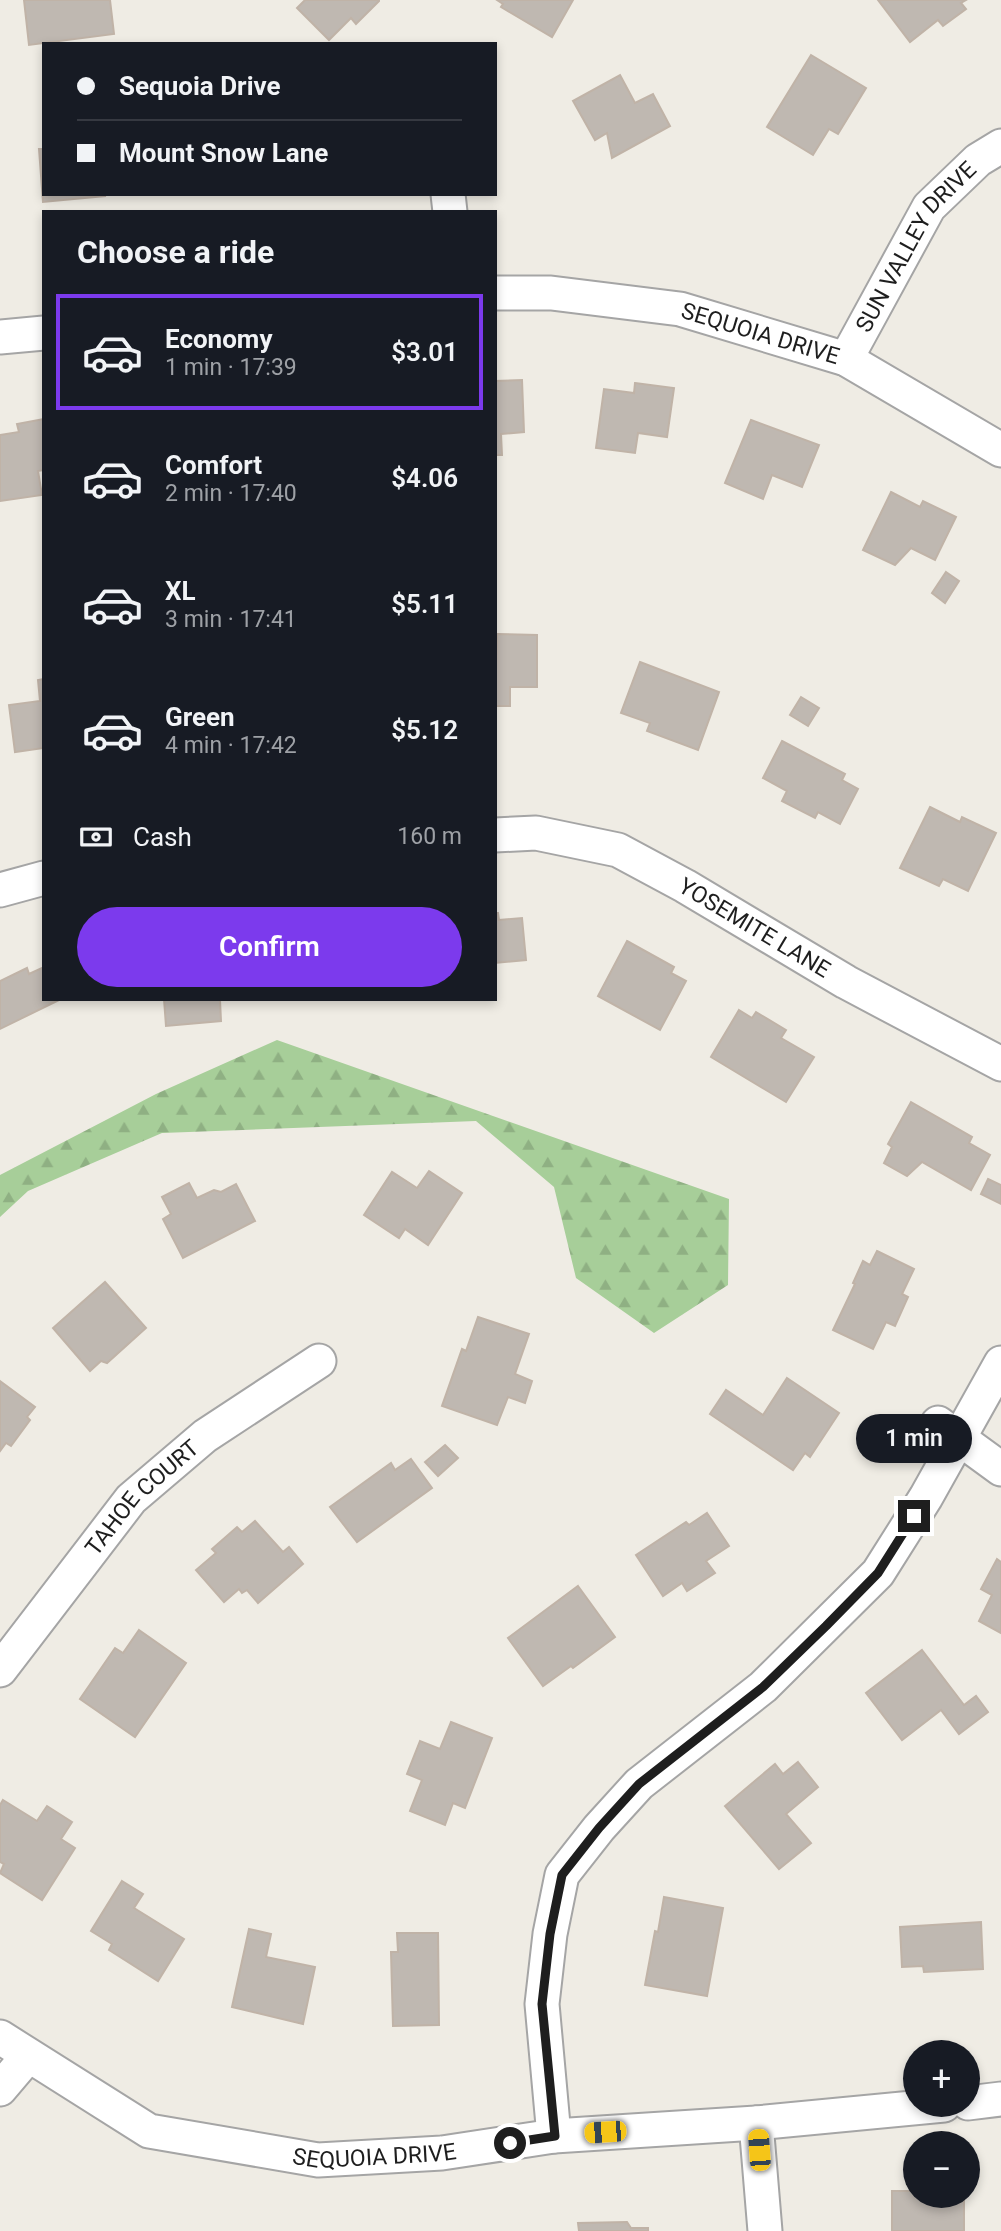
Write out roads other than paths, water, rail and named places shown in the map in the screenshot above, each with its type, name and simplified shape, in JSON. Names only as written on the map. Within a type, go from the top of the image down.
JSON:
[{"type":"street","name":"SUN VALLEY DRIVE","points":[[846,359],[929,207],[978,160],[1001,146]]},
{"type":"street","name":"SEQUOIA DRIVE","points":[[497,292],[551,293],[680,309],[846,359],[1001,450]]},
{"type":"street","points":[[0,337],[42,333]]},
{"type":"street","name":"YOSEMITE LANE","points":[[497,835],[536,833],[618,850],[685,886],[846,982],[1001,1064]]},
{"type":"street","points":[[0,890],[42,879]]},
{"type":"street","name":"TAHOE COURT","points":[[0,1670],[131,1499],[205,1436],[319,1361]]},
{"type":"street","points":[[555,2136],[542,2004],[550,1934],[562,1875],[599,1828],[639,1784],[763,1687],[878,1573],[948,1432],[1001,1363]]},
{"type":"street","points":[[948,1432],[1001,1469]]},
{"type":"street","name":"SEQUOIA DRIVE","points":[[0,2037],[149,2131],[318,2160],[442,2153],[555,2136],[757,2123],[903,2109]]},
{"type":"street","points":[[0,2090],[28,2056]]},
{"type":"street","points":[[980,2102],[1001,2099]]},
{"type":"street","points":[[757,2123],[765,2231]]}]
